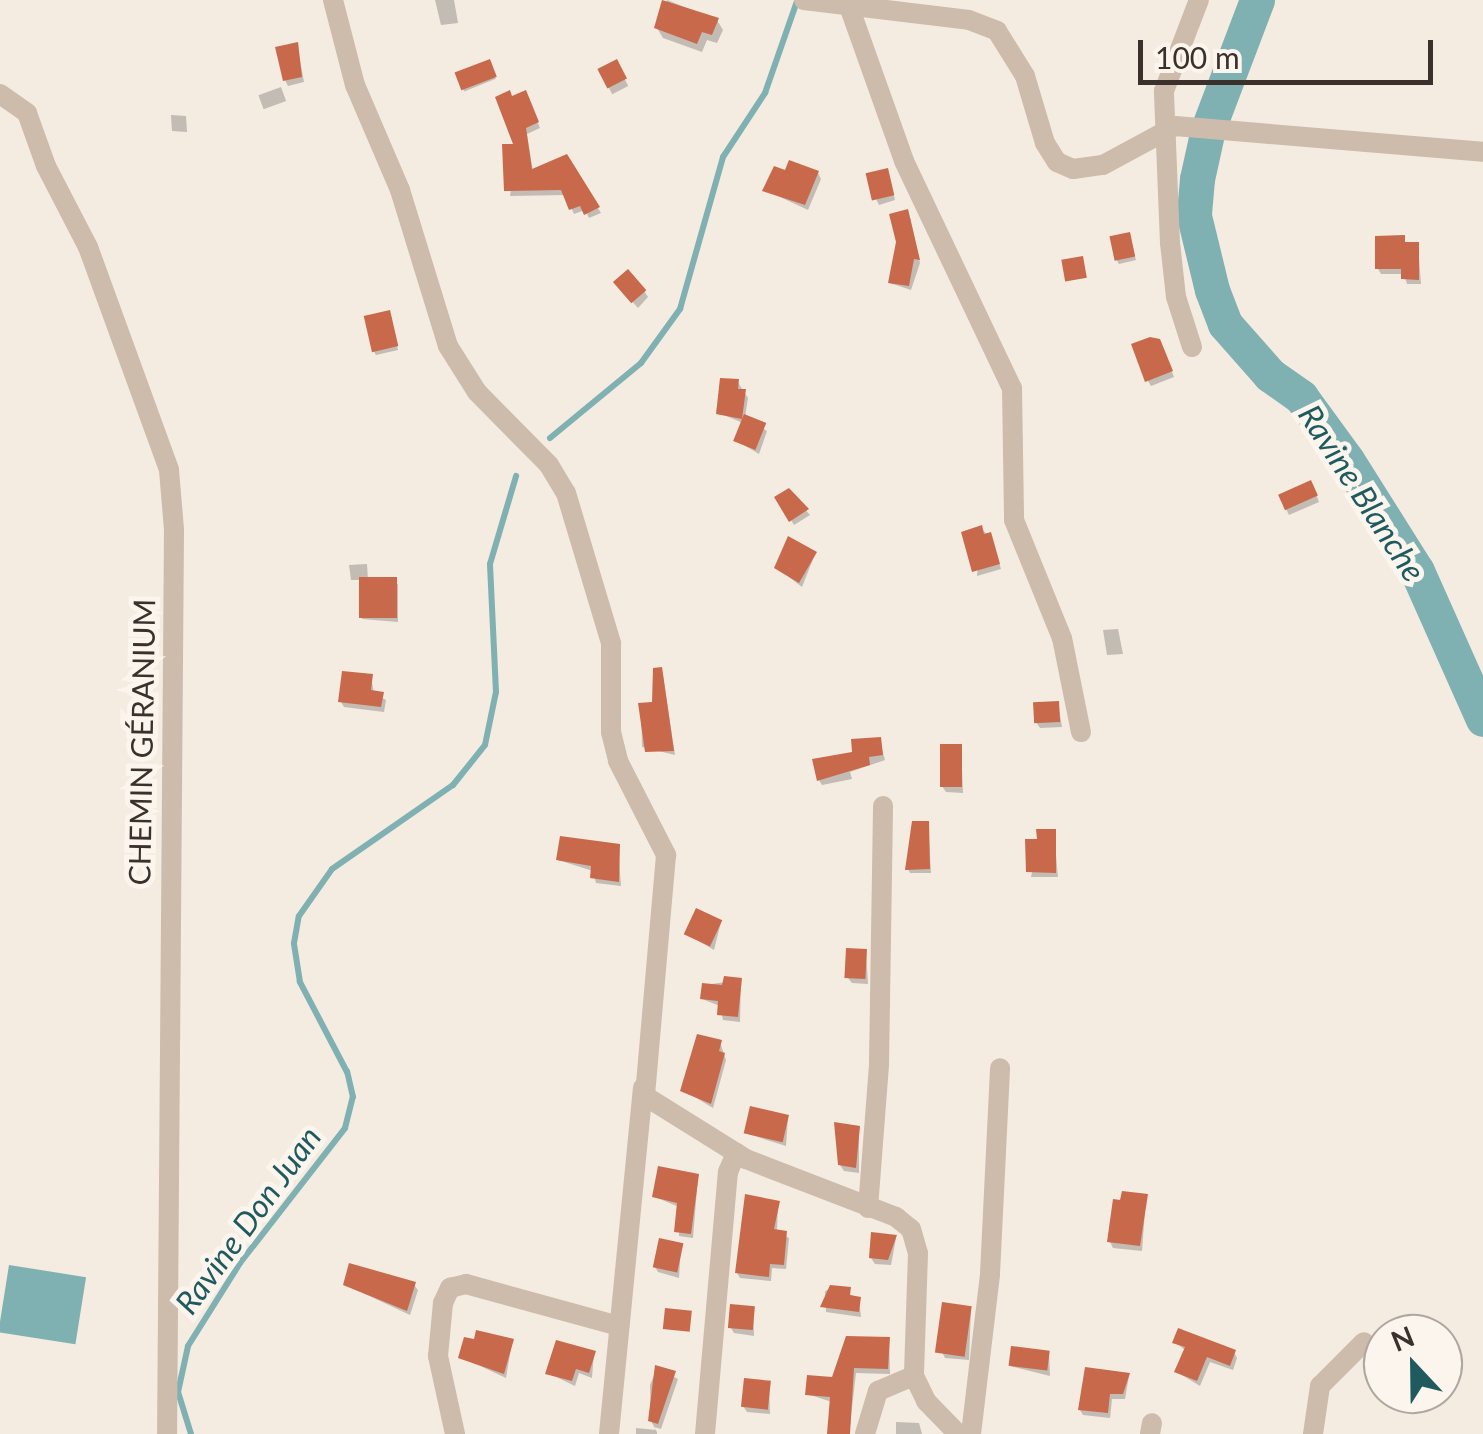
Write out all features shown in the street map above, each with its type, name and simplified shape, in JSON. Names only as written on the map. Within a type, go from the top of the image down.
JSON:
[{"type":"street","points":[[333,0],[355,85],[400,190],[448,346],[468,382],[549,466],[566,493],[611,643],[611,732],[618,761],[666,856],[609,1434]]},
{"type":"street","points":[[1192,348],[1174,286],[1164,91],[1200,0]]},
{"type":"street","points":[[807,1],[850,10],[969,20],[998,30],[1015,53],[1045,144],[1064,166],[1103,165],[1165,127],[1483,152]]},
{"type":"street","points":[[850,10],[904,162],[1012,388],[1014,520],[1062,638],[1081,732]]},
{"type":"street","name":"CHEMIN GÉRANIUM","points":[[0,94],[27,113],[46,166],[88,247],[142,380],[169,470],[174,530],[167,1434]]},
{"type":"street","points":[[868,1208],[880,1064],[883,806]]},
{"type":"street","points":[[971,1434],[990,1274],[1000,1068]]},
{"type":"street","points":[[643,1086],[651,1104],[736,1153],[896,1217],[916,1238],[914,1376],[926,1401],[958,1434]]},
{"type":"street","points":[[705,1434],[728,1172],[736,1153]]},
{"type":"street","points":[[455,1434],[438,1356],[442,1303],[450,1288],[466,1284],[619,1326]]},
{"type":"street","points":[[1313,1434],[1320,1386],[1363,1343]]},
{"type":"street","points":[[865,1434],[878,1391],[914,1376]]},
{"type":"water","points":[[9,1265],[86,1277],[75,1344],[0,1332]]},
{"type":"building","points":[[662,0],[719,18],[712,35],[702,32],[697,44],[654,28]]},
{"type":"building","points":[[298,42],[302,77],[283,81],[275,47]]},
{"type":"building","points":[[490,59],[497,77],[461,90],[455,73]]},
{"type":"building","points":[[617,59],[627,79],[607,89],[597,69]]},
{"type":"building","points":[[510,90],[512,96],[526,90],[539,122],[526,128],[532,169],[567,154],[600,207],[584,215],[580,206],[569,210],[561,190],[504,191],[502,144],[513,144],[495,97]]},
{"type":"building","points":[[789,160],[819,171],[805,205],[762,191],[774,166],[785,170]]},
{"type":"building","points":[[888,168],[894,195],[872,200],[866,173]]},
{"type":"building","points":[[908,209],[920,260],[914,259],[909,286],[888,283],[896,242],[889,214]]},
{"type":"building","points":[[1130,232],[1135,256],[1115,261],[1109,236]]},
{"type":"building","points":[[1405,235],[1405,242],[1419,242],[1419,280],[1401,279],[1401,269],[1375,269],[1375,236]]},
{"type":"building","points":[[1083,256],[1087,278],[1065,281],[1061,260]]},
{"type":"building","points":[[628,269],[646,290],[631,303],[613,282]]},
{"type":"building","points":[[390,310],[398,346],[372,352],[364,316]]},
{"type":"building","points":[[1150,337],[1160,339],[1173,371],[1145,382],[1131,344]]},
{"type":"building","points":[[720,378],[739,379],[738,389],[746,389],[742,419],[716,414]]},
{"type":"building","points":[[744,414],[766,423],[755,450],[733,441]]},
{"type":"building","points":[[1311,480],[1318,496],[1285,510],[1278,495]]},
{"type":"building","points":[[789,488],[809,509],[789,522],[774,497]]},
{"type":"building","points":[[982,525],[984,534],[991,532],[1000,564],[972,572],[961,532]]},
{"type":"building","points":[[788,536],[817,552],[799,583],[774,568]]},
{"type":"building","points":[[359,577],[397,577],[397,618],[359,618]]},
{"type":"building","points":[[662,667],[674,751],[645,752],[638,703],[652,702],[653,668]]},
{"type":"building","points":[[342,671],[373,674],[371,690],[384,692],[381,707],[338,702]]},
{"type":"building","points":[[1059,701],[1060,722],[1034,723],[1033,702]]},
{"type":"building","points":[[881,737],[883,755],[869,757],[870,765],[817,781],[812,759],[852,752],[851,739]]},
{"type":"building","points":[[940,744],[962,744],[962,787],[940,787]]},
{"type":"building","points":[[912,821],[929,821],[930,869],[905,870]]},
{"type":"building","points":[[1036,829],[1056,829],[1056,873],[1026,872],[1025,839],[1037,839]]},
{"type":"building","points":[[560,836],[620,844],[619,882],[590,878],[591,866],[556,860]]},
{"type":"building","points":[[696,908],[722,920],[710,947],[684,934]]},
{"type":"building","points":[[846,948],[867,949],[865,979],[844,978]]},
{"type":"building","points":[[724,976],[742,978],[738,1017],[717,1015],[718,1001],[700,999],[702,983],[722,985]]},
{"type":"building","points":[[697,1034],[722,1040],[719,1051],[725,1053],[711,1104],[680,1091]]},
{"type":"building","points":[[750,1106],[789,1115],[783,1142],[744,1133]]},
{"type":"building","points":[[834,1122],[860,1126],[856,1168],[838,1165]]},
{"type":"building","points":[[658,1166],[699,1174],[691,1234],[674,1232],[677,1203],[652,1197]]},
{"type":"building","points":[[1122,1191],[1148,1194],[1140,1246],[1107,1242],[1113,1199],[1120,1200]]},
{"type":"building","points":[[745,1194],[780,1201],[774,1229],[787,1231],[784,1265],[770,1264],[769,1277],[735,1273]]},
{"type":"building","points":[[871,1232],[897,1235],[888,1260],[869,1258]]},
{"type":"building","points":[[659,1238],[683,1243],[677,1273],[653,1267]]},
{"type":"building","points":[[349,1263],[416,1282],[407,1311],[343,1285]]},
{"type":"building","points":[[830,1285],[851,1287],[850,1295],[861,1297],[859,1312],[820,1307]]},
{"type":"building","points":[[942,1302],[972,1306],[965,1357],[935,1353]]},
{"type":"building","points":[[730,1304],[755,1306],[753,1330],[728,1328]]},
{"type":"building","points":[[665,1308],[692,1311],[690,1332],[663,1329]]},
{"type":"building","points":[[1178,1328],[1236,1350],[1230,1366],[1207,1357],[1197,1381],[1174,1372],[1185,1347],[1172,1343]]},
{"type":"building","points":[[476,1330],[514,1339],[504,1374],[458,1358],[464,1337],[474,1339]]},
{"type":"building","points":[[846,1336],[890,1337],[888,1369],[854,1368],[850,1434],[827,1434],[830,1397],[805,1395],[807,1375],[832,1377]]},
{"type":"building","points":[[556,1340],[596,1351],[589,1373],[576,1369],[572,1381],[545,1374]]},
{"type":"building","points":[[1011,1346],[1050,1351],[1047,1371],[1009,1366]]},
{"type":"building","points":[[655,1365],[676,1371],[658,1424],[648,1421]]},
{"type":"building","points":[[1085,1367],[1130,1373],[1123,1394],[1110,1394],[1108,1413],[1078,1410]]},
{"type":"building","points":[[744,1378],[771,1381],[768,1410],[741,1407]]},
{"type":"waterway","name":"Ravine Blanche","points":[[1257,0],[1208,129],[1197,179],[1194,216],[1212,290],[1225,324],[1270,375],[1301,397],[1347,460],[1417,571],[1483,719]]},
{"type":"waterway","name":"Ravine Don Juan","points":[[550,438],[641,363],[680,309],[723,157],[765,93],[797,1]]},
{"type":"waterway","name":"Ravine Don Juan","points":[[191,1434],[178,1392],[188,1346],[240,1263],[345,1128],[353,1097],[347,1072],[300,982],[294,943],[299,916],[332,869],[453,785],[485,745],[496,692],[490,564],[516,476]]}]
